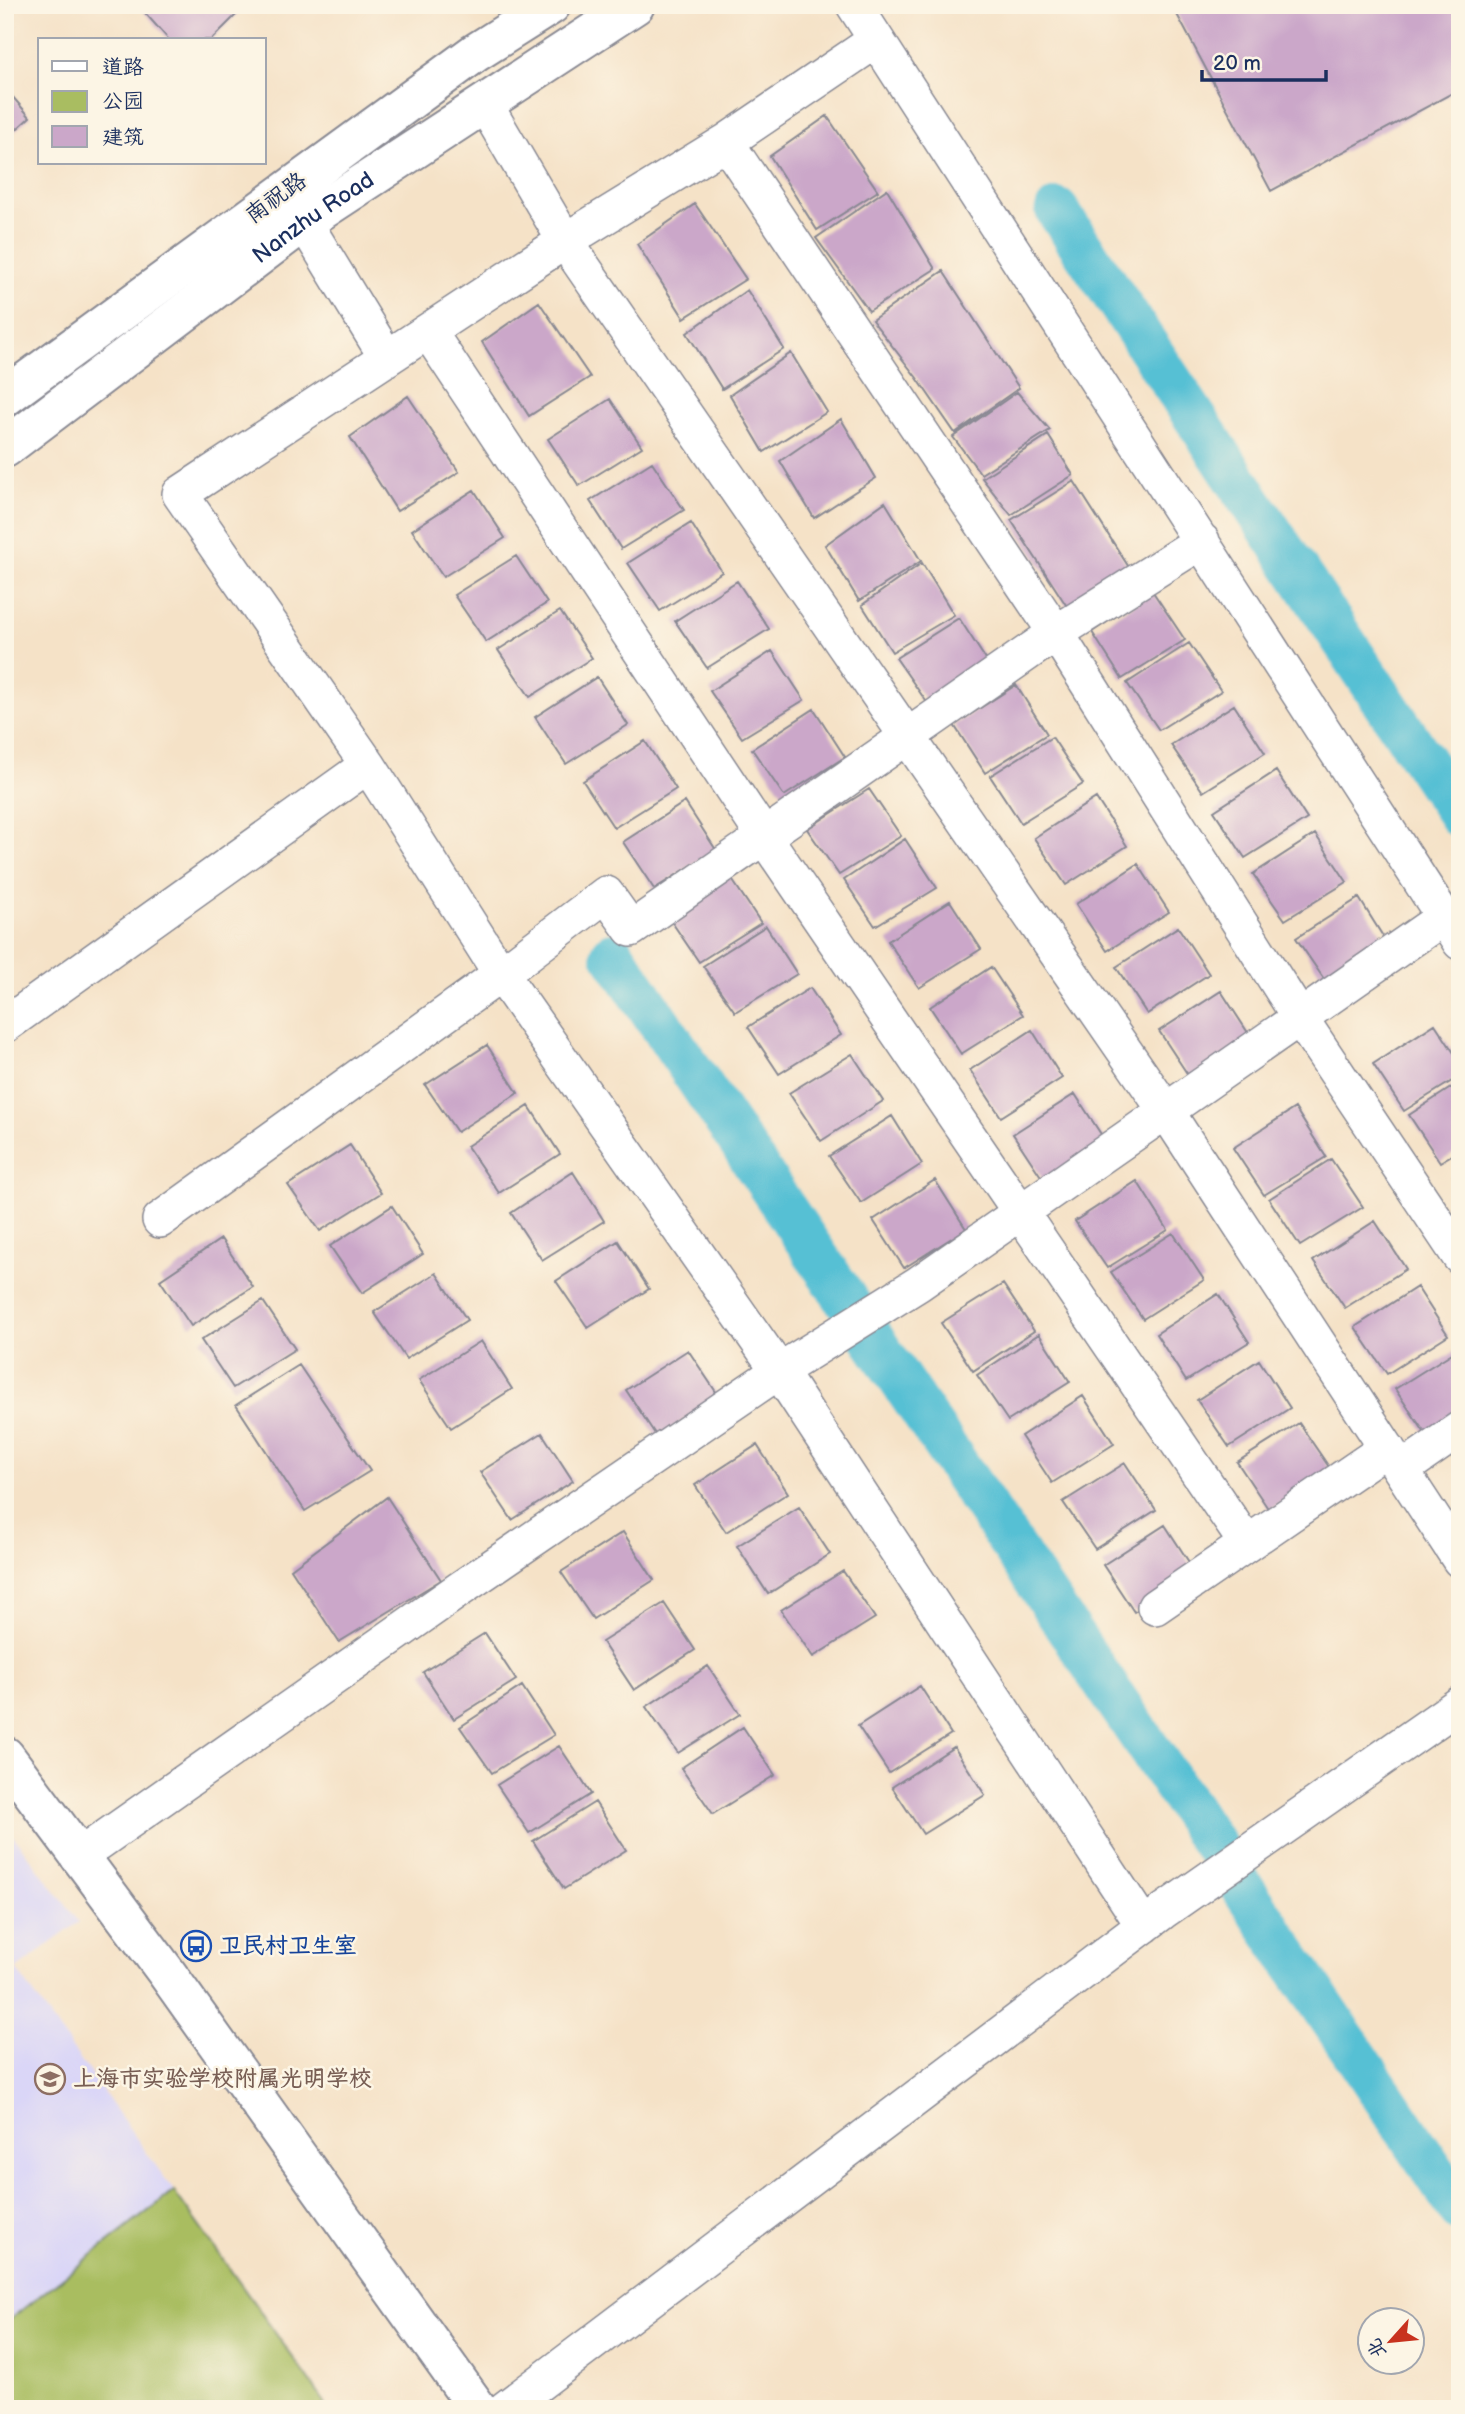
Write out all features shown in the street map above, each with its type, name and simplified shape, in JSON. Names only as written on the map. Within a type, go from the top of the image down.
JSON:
[{"type":"main road","name":"南祝路","points":[[5,397],[475,52],[551,5]]},
{"type":"main road","name":"Nanzhu Road","points":[[5,448],[304,222],[635,5]]},
{"type":"main road","points":[[5,1756],[166,1972],[478,2409]]},
{"type":"street","points":[[78,1857],[460,1589],[788,1366],[918,1284],[1300,1017],[1452,929],[854,5]]},
{"type":"street","points":[[876,41],[726,142],[565,241],[180,495],[368,765],[501,974],[788,1366],[1153,1919]]},
{"type":"street","points":[[484,103],[565,241],[1166,1111],[1460,1560]]},
{"type":"street","points":[[726,142],[1056,633],[1300,1017],[1460,1257]]},
{"type":"street","points":[[304,222],[387,358]]},
{"type":"street","points":[[428,331],[763,835],[1247,1544]]},
{"type":"street","points":[[159,1220],[501,974],[606,894],[631,929],[1056,633],[1202,541]]},
{"type":"street","points":[[5,1025],[368,765]]},
{"type":"street","points":[[1154,1607],[1247,1544],[1394,1459],[1460,1429]]},
{"type":"street","points":[[505,2409],[1153,1919],[1460,1704]]},
{"type":"shaded area","name":"上海市实验学校附属光明学校","points":[[5,1825],[79,1922],[16,1969],[329,2409],[5,2409]]},
{"type":"green space","points":[[174,2191],[326,2404],[319,2409],[5,2409],[5,2323]]},
{"type":"building","points":[[138,5],[246,5],[213,38],[167,38]]},
{"type":"building","points":[[1172,5],[1460,5],[1460,89],[1271,191]]},
{"type":"building","points":[[5,88],[30,117],[5,140]]},
{"type":"building","points":[[827,116],[878,191],[817,230],[770,156]]},
{"type":"building","points":[[887,189],[935,269],[869,311],[816,238]]},
{"type":"building","points":[[695,204],[746,279],[684,318],[637,244]]},
{"type":"building","points":[[943,271],[1019,388],[955,433],[872,320]]},
{"type":"building","points":[[747,290],[784,349],[722,389],[687,333]]},
{"type":"building","points":[[539,302],[590,377],[529,416],[482,342]]},
{"type":"building","points":[[791,353],[827,412],[764,452],[730,395]]},
{"type":"building","points":[[1017,392],[1050,430],[981,474],[953,437]]},
{"type":"building","points":[[408,396],[459,472],[397,511],[350,437]]},
{"type":"building","points":[[610,399],[642,447],[579,486],[548,439]]},
{"type":"building","points":[[841,419],[876,478],[814,518],[780,461]]},
{"type":"building","points":[[1048,435],[1073,475],[1011,515],[982,478]]},
{"type":"building","points":[[652,462],[684,510],[621,549],[590,501]]},
{"type":"building","points":[[1074,481],[1130,569],[1068,608],[1011,520]]},
{"type":"building","points":[[474,490],[505,538],[443,577],[412,530]]},
{"type":"building","points":[[885,502],[921,561],[859,601],[825,545]]},
{"type":"building","points":[[691,523],[722,572],[660,611],[628,563]]},
{"type":"building","points":[[516,556],[547,603],[486,642],[454,595]]},
{"type":"building","points":[[922,563],[954,615],[892,652],[862,605]]},
{"type":"building","points":[[737,581],[769,629],[707,668],[675,621]]},
{"type":"building","points":[[1153,592],[1185,640],[1122,679],[1092,632]]},
{"type":"building","points":[[560,611],[592,658],[530,697],[498,650]]},
{"type":"building","points":[[959,618],[990,666],[928,704],[896,658]]},
{"type":"building","points":[[1189,643],[1221,691],[1159,730],[1127,683]]},
{"type":"building","points":[[772,651],[804,700],[742,738],[710,691]]},
{"type":"building","points":[[597,677],[628,725],[566,764],[535,717]]},
{"type":"building","points":[[1016,685],[1047,734],[985,773],[954,725]]},
{"type":"building","points":[[1234,705],[1265,753],[1203,792],[1171,745]]},
{"type":"building","points":[[814,709],[845,757],[784,796],[752,749]]},
{"type":"building","points":[[1052,737],[1083,784],[1021,823],[990,776]]},
{"type":"building","points":[[645,741],[676,789],[614,828],[583,781]]},
{"type":"building","points":[[1276,771],[1307,819],[1245,858],[1214,811]]},
{"type":"building","points":[[869,789],[901,836],[839,875],[807,829]]},
{"type":"building","points":[[1096,798],[1127,846],[1066,885],[1034,838]]},
{"type":"building","points":[[685,802],[716,850],[654,889],[623,842]]},
{"type":"building","points":[[1315,834],[1347,882],[1285,920],[1253,874]]},
{"type":"building","points":[[905,839],[937,888],[875,926],[844,880]]},
{"type":"building","points":[[1138,864],[1169,912],[1107,951],[1076,904]]},
{"type":"building","points":[[729,875],[761,923],[699,962],[667,915]]},
{"type":"building","points":[[1359,898],[1389,946],[1328,985],[1296,938]]},
{"type":"building","points":[[950,901],[981,949],[919,988],[888,941]]},
{"type":"building","points":[[766,926],[797,974],[735,1012],[703,966]]},
{"type":"building","points":[[1178,927],[1209,974],[1147,1014],[1116,967]]},
{"type":"building","points":[[991,967],[1023,1015],[961,1054],[930,1007]]},
{"type":"building","points":[[810,988],[841,1035],[779,1074],[748,1027]]},
{"type":"building","points":[[1221,991],[1252,1039],[1190,1078],[1159,1031]]},
{"type":"building","points":[[1435,1024],[1460,1062],[1460,1076],[1404,1111],[1373,1064]]},
{"type":"building","points":[[1032,1030],[1062,1078],[1001,1117],[970,1070]]},
{"type":"building","points":[[487,1045],[518,1093],[457,1132],[425,1085]]},
{"type":"building","points":[[852,1054],[883,1101],[821,1141],[789,1093]]},
{"type":"building","points":[[1460,1082],[1460,1150],[1440,1162],[1409,1115]]},
{"type":"building","points":[[1075,1094],[1106,1142],[1044,1181],[1013,1134]]},
{"type":"building","points":[[529,1106],[560,1154],[499,1193],[467,1146]]},
{"type":"building","points":[[1295,1108],[1326,1157],[1264,1195],[1233,1148]]},
{"type":"building","points":[[892,1116],[922,1164],[861,1203],[829,1156]]},
{"type":"building","points":[[350,1145],[381,1193],[320,1231],[288,1185]]},
{"type":"building","points":[[1331,1159],[1363,1207],[1300,1246],[1269,1199]]},
{"type":"building","points":[[573,1172],[604,1221],[542,1260],[511,1213]]},
{"type":"building","points":[[1460,1172],[1460,1186],[1453,1176]]},
{"type":"building","points":[[935,1180],[966,1229],[904,1268],[873,1220]]},
{"type":"building","points":[[1137,1181],[1168,1230],[1107,1268],[1075,1221]]},
{"type":"building","points":[[392,1206],[423,1254],[362,1293],[330,1246]]},
{"type":"building","points":[[1375,1221],[1406,1269],[1345,1308],[1313,1261]]},
{"type":"building","points":[[1173,1233],[1204,1280],[1143,1319],[1111,1272]]},
{"type":"building","points":[[221,1239],[253,1287],[191,1326],[160,1280]]},
{"type":"building","points":[[618,1241],[649,1289],[588,1328],[556,1281]]},
{"type":"building","points":[[436,1273],[467,1320],[406,1359],[374,1312]]},
{"type":"building","points":[[1003,1284],[1034,1331],[973,1371],[941,1323]]},
{"type":"building","points":[[1417,1287],[1448,1335],[1387,1374],[1355,1327]]},
{"type":"building","points":[[1218,1294],[1249,1342],[1186,1381],[1156,1334]]},
{"type":"building","points":[[263,1301],[295,1349],[233,1388],[201,1340]]},
{"type":"building","points":[[1039,1334],[1070,1382],[1008,1421],[977,1375]]},
{"type":"building","points":[[481,1341],[512,1389],[451,1428],[419,1380]]},
{"type":"building","points":[[688,1350],[720,1398],[657,1437],[626,1390]]},
{"type":"building","points":[[1457,1350],[1460,1354],[1460,1416],[1427,1436],[1395,1389]]},
{"type":"building","points":[[1259,1360],[1290,1408],[1229,1447],[1197,1400]]},
{"type":"building","points":[[299,1365],[370,1471],[305,1511],[236,1405]]},
{"type":"building","points":[[1083,1396],[1114,1444],[1052,1483],[1021,1436]]},
{"type":"building","points":[[1299,1423],[1331,1470],[1269,1510],[1237,1462]]},
{"type":"building","points":[[542,1433],[573,1481],[512,1520],[480,1472]]},
{"type":"building","points":[[757,1445],[788,1493],[726,1532],[695,1485]]},
{"type":"building","points":[[1125,1463],[1156,1510],[1095,1549],[1063,1502]]},
{"type":"building","points":[[387,1497],[441,1580],[339,1642],[291,1569]]},
{"type":"building","points":[[799,1507],[830,1554],[768,1594],[737,1546]]},
{"type":"building","points":[[1165,1525],[1196,1573],[1134,1612],[1103,1565]]},
{"type":"building","points":[[623,1532],[654,1580],[593,1619],[561,1572]]},
{"type":"building","points":[[843,1571],[875,1618],[813,1657],[781,1610]]},
{"type":"building","points":[[664,1603],[695,1650],[634,1690],[602,1642]]},
{"type":"building","points":[[485,1633],[516,1680],[454,1719],[423,1672]]},
{"type":"building","points":[[708,1666],[740,1714],[678,1753],[646,1707]]},
{"type":"building","points":[[522,1686],[554,1735],[492,1773],[460,1727]]},
{"type":"building","points":[[920,1686],[951,1734],[889,1773],[858,1726]]},
{"type":"building","points":[[743,1727],[775,1775],[713,1814],[681,1768]]},
{"type":"building","points":[[559,1746],[591,1794],[529,1833],[497,1785]]},
{"type":"building","points":[[954,1747],[985,1795],[923,1834],[892,1787]]},
{"type":"building","points":[[595,1802],[626,1850],[564,1889],[533,1841]]},
{"type":"waterway","points":[[1057,210],[1460,816]]},
{"type":"waterway","points":[[613,954],[1460,2210]]},
{"type":"place","name":"卫民村卫生室","points":[[196,1946]]},
{"type":"place","name":"上海市实验学校附属光明学校","points":[[50,2079]]}]
